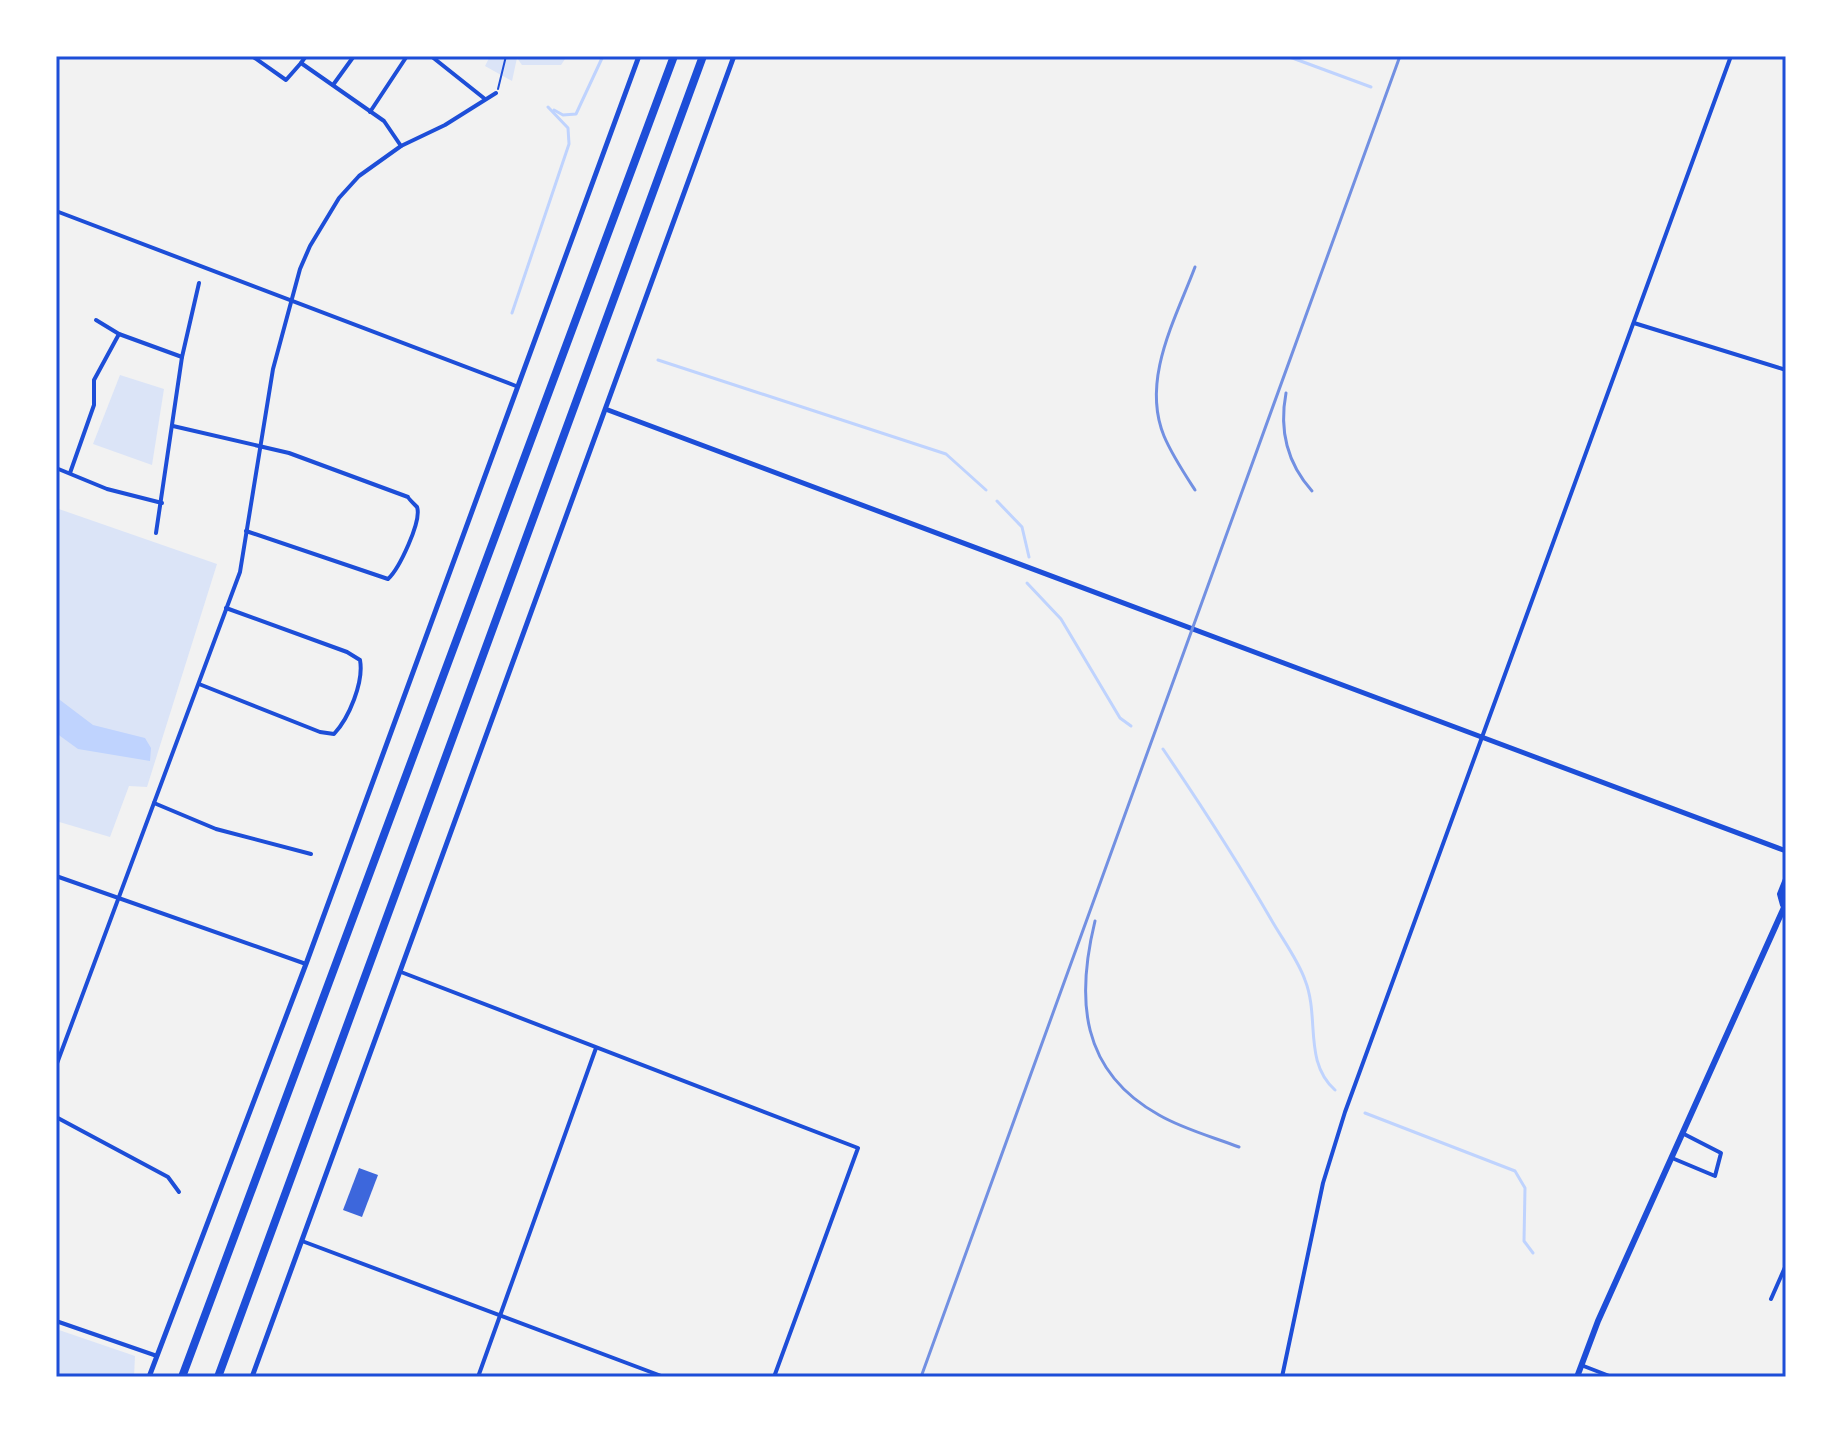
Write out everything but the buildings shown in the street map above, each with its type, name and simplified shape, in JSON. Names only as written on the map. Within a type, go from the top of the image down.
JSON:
[{"type":"highway","points":[[182,1377],[674,56]]},
{"type":"highway","points":[[218,1377],[703,56]]},
{"type":"main road","points":[[1577,1377],[1785,904],[1780,894],[1786,879]]},
{"type":"street","points":[[252,56],[286,80],[306,56]]},
{"type":"street","points":[[333,85],[354,56]]},
{"type":"street","points":[[370,112],[407,56]]},
{"type":"street","points":[[431,56],[486,99]]},
{"type":"street","points":[[149,1377],[306,964],[639,56]]},
{"type":"street","points":[[252,1377],[608,410],[734,56]]},
{"type":"street","points":[[1282,1377],[1323,1183],[1340,1127],[1731,56]]},
{"type":"street","points":[[301,63],[384,121],[401,146]]},
{"type":"street","points":[[56,1066],[240,572],[259,445],[291,300],[310,246],[339,198],[359,176],[401,146],[445,125],[496,93]]},
{"type":"street","points":[[56,213],[516,386]]},
{"type":"street","points":[[156,533],[182,357],[199,283]]},
{"type":"street","points":[[96,320],[119,334],[182,357]]},
{"type":"street","points":[[1634,323],[1786,370]]},
{"type":"street","points":[[70,473],[94,405],[94,380],[119,334]]},
{"type":"street","points":[[608,410],[1786,851]]},
{"type":"street","points":[[173,426],[259,445],[408,497],[416,507],[417,519],[397,570],[388,579],[246,531]]},
{"type":"street","points":[[56,468],[107,489],[162,503]]},
{"type":"street","points":[[199,684],[320,732],[334,734],[342,725],[362,672],[360,660],[347,652],[226,608]]},
{"type":"street","points":[[153,803],[216,829],[311,854]]},
{"type":"street","points":[[56,876],[306,964]]},
{"type":"street","points":[[401,972],[858,1148],[774,1377]]},
{"type":"street","points":[[478,1377],[596,1048]]},
{"type":"street","points":[[56,1117],[168,1177],[179,1192]]},
{"type":"street","points":[[1672,1158],[1715,1176],[1721,1153],[1682,1133]]},
{"type":"street","points":[[302,1241],[664,1377]]},
{"type":"street","points":[[1771,1299],[1786,1265]]},
{"type":"street","points":[[56,1321],[157,1356]]},
{"type":"street","points":[[1581,1365],[1612,1377]]},
{"type":"path","points":[[496,93],[506,56]]},
{"type":"shaded area","points":[[490,56],[567,56],[561,65],[522,65],[517,58],[512,81],[485,66]]},
{"type":"shaded area","points":[[120,375],[164,389],[152,465],[93,444]]},
{"type":"shaded area","points":[[56,508],[217,564],[147,787],[129,786],[110,837],[56,821]]},
{"type":"shaded area","points":[[56,1329],[135,1356],[134,1377],[56,1377]]},
{"type":"water","points":[[56,697],[93,725],[145,738],[151,748],[150,761],[78,749],[56,733]]},
{"type":"waterway","points":[[554,110],[563,115],[576,114],[603,56]]},
{"type":"waterway","points":[[1287,56],[1371,87]]},
{"type":"waterway","points":[[512,313],[569,144],[568,128],[548,107]]},
{"type":"waterway","points":[[658,360],[946,454],[986,490]]},
{"type":"waterway","points":[[997,501],[1022,527],[1029,557]]},
{"type":"waterway","points":[[1027,583],[1061,619],[1120,718],[1131,726]]},
{"type":"waterway","points":[[1163,749],[1233,855],[1298,965],[1309,994],[1319,1066],[1335,1090]]},
{"type":"waterway","points":[[1365,1113],[1515,1171],[1525,1188],[1524,1241],[1533,1253]]},
{"type":"railway","points":[[921,1377],[1400,56]]},
{"type":"railway","points":[[1195,267],[1163,350],[1156,393],[1164,436],[1195,490]]},
{"type":"railway","points":[[1286,393],[1284,420],[1287,445],[1296,469],[1312,491]]},
{"type":"railway","points":[[1095,921],[1089,950],[1086,1005],[1090,1031],[1099,1055],[1113,1077],[1133,1097],[1159,1115],[1239,1147]]}]
